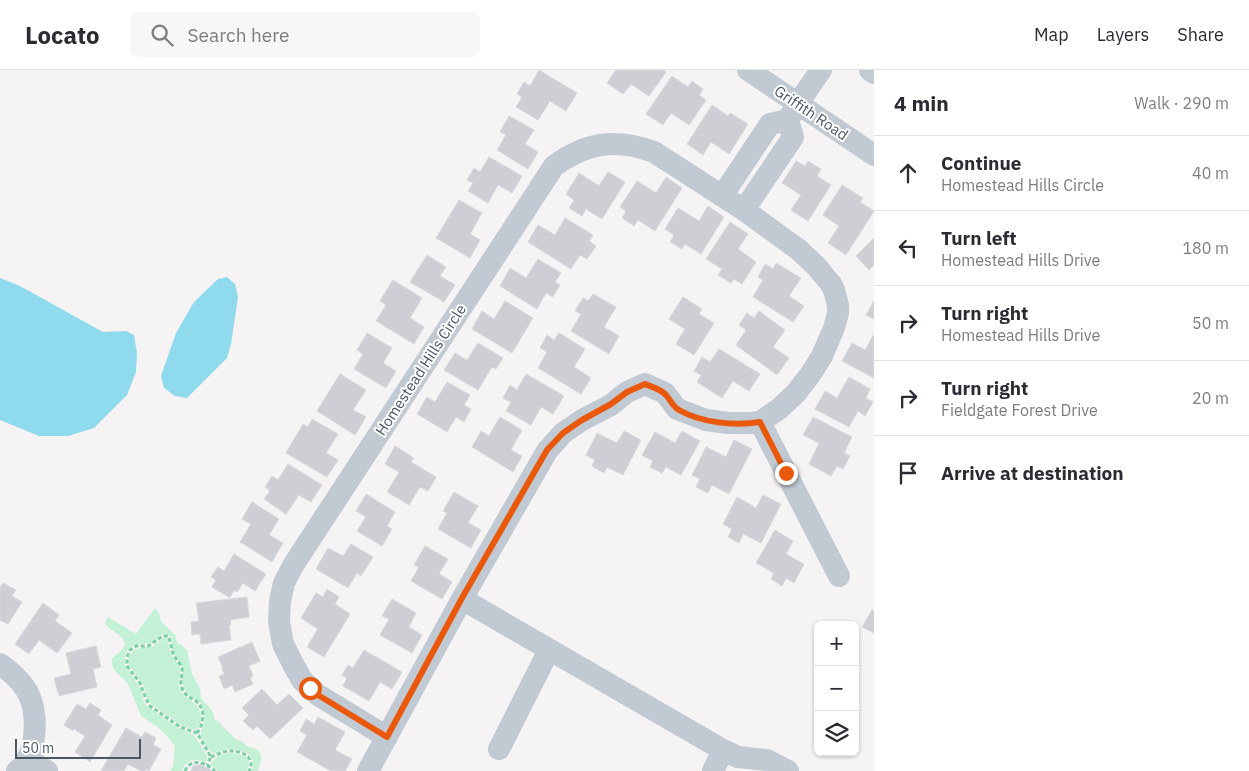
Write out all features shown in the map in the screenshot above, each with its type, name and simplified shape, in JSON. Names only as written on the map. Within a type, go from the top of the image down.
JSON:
[{"type":"street","name":"Griffith Road","points":[[748,70],[793,112],[874,155]]},
{"type":"street","points":[[722,196],[770,124],[793,112],[822,70]]},
{"type":"street","points":[[870,70],[874,73]]},
{"type":"street","points":[[744,210],[793,137],[793,112]]},
{"type":"street","name":"Homestead Hills Circle","points":[[387,737],[318,695],[302,680],[283,644],[279,622],[280,601],[284,583],[294,564],[554,166],[566,157],[594,146],[617,143],[640,147],[654,152],[744,210],[800,250],[831,284],[838,305],[838,313],[822,356],[796,393],[779,409],[760,422]]},
{"type":"street","points":[[368,771],[462,598],[547,450],[563,433],[582,420],[611,404],[627,392],[645,384],[665,393],[677,409],[706,420],[728,423],[760,422],[839,576]]},
{"type":"street","points":[[462,598],[723,750],[738,757],[767,760],[788,771]]},
{"type":"street","points":[[500,749],[549,650]]},
{"type":"street","points":[[0,664],[20,682],[29,695],[34,710],[33,740],[22,765],[47,771]]},
{"type":"street","points":[[713,771],[723,750]]},
{"type":"path","points":[[197,733],[203,724],[201,707],[183,691],[181,683],[182,669],[172,654],[168,636],[163,636],[148,646],[136,646],[130,650],[127,657],[127,666],[140,683],[150,706],[180,727],[197,733],[211,757]]},
{"type":"path","points":[[207,765],[211,757],[230,751],[242,753],[248,757],[251,761],[249,771]]},
{"type":"path","points":[[185,771],[192,764],[202,763],[215,771]]},
{"type":"green space","points":[[155,608],[159,613],[161,621],[175,635],[177,642],[187,650],[192,674],[200,688],[201,698],[213,712],[214,719],[237,740],[260,752],[261,759],[258,771],[251,771],[253,761],[247,753],[229,749],[214,753],[208,749],[201,737],[205,720],[202,705],[184,689],[182,681],[183,669],[173,652],[171,637],[166,634],[151,643],[132,646],[125,655],[125,665],[141,689],[147,706],[178,728],[192,734],[207,756],[205,763],[195,760],[188,762],[182,771],[170,771],[173,767],[175,746],[155,725],[141,716],[128,684],[114,669],[112,658],[125,645],[122,638],[105,623],[108,617],[136,634]]},
{"type":"green space","points":[[165,637],[171,654],[180,668],[180,690],[184,696],[197,706],[200,712],[201,720],[196,730],[182,726],[151,704],[147,698],[144,686],[129,665],[129,656],[134,650],[142,647],[152,647]]},
{"type":"green space","points":[[233,753],[248,759],[247,771],[218,771],[210,765],[217,757]]},
{"type":"water","points":[[227,277],[235,284],[238,297],[227,358],[187,398],[175,396],[164,388],[161,376],[176,333],[194,302],[218,279]]},
{"type":"water","points":[[0,278],[20,286],[103,332],[126,331],[134,335],[137,353],[136,372],[127,395],[94,428],[68,436],[39,436],[0,420]]},
{"type":"building","points":[[539,70],[577,93],[566,111],[550,101],[538,120],[516,107],[522,97],[517,94],[524,82],[530,86]]},
{"type":"building","points":[[616,70],[664,70],[666,72],[649,96],[631,84],[623,94],[607,83]]},
{"type":"building","points":[[672,76],[688,87],[692,81],[703,89],[699,95],[706,100],[689,125],[671,113],[663,125],[646,114]]},
{"type":"building","points":[[712,105],[728,116],[730,113],[748,124],[729,154],[711,142],[703,155],[687,144]]},
{"type":"building","points":[[509,116],[534,130],[525,144],[538,152],[528,169],[497,150],[506,135],[500,132]]},
{"type":"building","points":[[489,157],[522,176],[512,193],[498,185],[488,203],[468,191],[473,183],[467,180],[474,168],[480,172]]},
{"type":"building","points":[[796,161],[805,166],[808,161],[821,169],[817,176],[831,185],[808,221],[791,210],[801,195],[782,183]]},
{"type":"building","points":[[608,172],[625,182],[602,219],[586,209],[582,216],[569,208],[574,200],[566,194],[579,173],[599,186]]},
{"type":"building","points":[[666,177],[682,188],[655,231],[638,220],[634,226],[622,218],[626,211],[620,207],[637,181],[656,193]]},
{"type":"building","points":[[842,185],[863,198],[860,202],[874,211],[846,255],[828,243],[839,226],[823,215]]},
{"type":"building","points":[[459,200],[482,213],[470,234],[480,240],[470,258],[436,238]]},
{"type":"building","points":[[708,206],[724,217],[701,254],[685,244],[682,249],[670,242],[674,235],[665,229],[678,208],[699,221]]},
{"type":"building","points":[[565,218],[593,235],[589,241],[596,246],[587,259],[580,255],[571,269],[528,242],[538,225],[555,235]]},
{"type":"building","points":[[730,222],[748,234],[738,249],[756,262],[742,284],[734,279],[731,283],[718,275],[722,269],[706,259]]},
{"type":"building","points":[[874,238],[874,265],[869,270],[856,256]]},
{"type":"building","points":[[427,255],[446,267],[440,276],[455,285],[444,302],[410,282]]},
{"type":"building","points":[[538,259],[561,273],[555,282],[560,285],[553,297],[546,293],[537,309],[500,286],[510,268],[526,278]]},
{"type":"building","points":[[776,263],[801,278],[789,296],[804,306],[793,322],[753,297],[763,280],[758,277],[765,264],[773,269]]},
{"type":"building","points":[[393,280],[422,298],[410,318],[424,327],[414,344],[376,321],[386,305],[380,301]]},
{"type":"building","points":[[593,294],[616,307],[604,327],[619,336],[609,354],[571,331],[581,314],[575,311],[583,298],[588,301]]},
{"type":"building","points":[[683,297],[702,309],[699,314],[714,323],[694,355],[676,344],[685,329],[669,319]]},
{"type":"building","points":[[505,301],[533,318],[512,353],[472,329],[482,311],[494,319]]},
{"type":"building","points":[[874,301],[874,319],[866,315]]},
{"type":"building","points":[[759,311],[785,330],[773,347],[789,358],[777,375],[736,345],[746,330],[739,325],[747,313],[754,318]]},
{"type":"building","points":[[367,333],[392,348],[383,363],[396,371],[386,388],[354,369],[363,354],[357,350]]},
{"type":"building","points":[[559,333],[585,349],[574,367],[591,378],[581,394],[538,368],[547,352],[540,348],[547,335],[554,340]]},
{"type":"building","points":[[874,334],[874,378],[842,361],[852,343],[865,350]]},
{"type":"building","points":[[478,343],[503,358],[496,369],[492,367],[478,390],[444,370],[455,353],[467,360]]},
{"type":"building","points":[[719,349],[760,374],[749,391],[733,381],[722,398],[697,382],[701,375],[694,371],[702,357],[710,362]]},
{"type":"building","points":[[340,374],[366,390],[353,410],[366,417],[355,435],[317,411]]},
{"type":"building","points":[[526,374],[564,396],[553,414],[541,407],[531,425],[506,411],[511,402],[503,398],[510,385],[517,390]]},
{"type":"building","points":[[849,377],[870,389],[866,398],[873,402],[865,416],[858,411],[849,427],[815,409],[825,391],[837,398]]},
{"type":"building","points":[[447,382],[470,395],[464,405],[471,409],[464,422],[456,417],[447,432],[417,414],[427,397],[435,402]]},
{"type":"building","points":[[500,417],[522,430],[511,450],[522,456],[513,472],[472,447],[481,431],[489,436]]},
{"type":"building","points":[[813,417],[852,437],[844,453],[850,456],[843,469],[837,466],[831,476],[809,464],[819,443],[803,435]]},
{"type":"building","points":[[312,419],[338,434],[326,453],[338,460],[327,477],[286,453],[303,424],[308,427]]},
{"type":"building","points":[[624,431],[641,440],[623,475],[607,467],[604,473],[592,466],[595,460],[586,455],[597,433],[617,443]]},
{"type":"building","points":[[682,431],[700,441],[681,475],[666,467],[662,473],[650,467],[653,461],[642,455],[655,432],[675,443]]},
{"type":"building","points":[[734,440],[752,449],[729,494],[712,485],[708,493],[696,487],[700,479],[692,475],[706,447],[726,457]]},
{"type":"building","points":[[395,446],[414,458],[411,462],[436,477],[428,491],[420,487],[409,505],[387,492],[399,472],[385,464]]},
{"type":"building","points":[[288,464],[322,485],[311,502],[299,495],[286,514],[264,499],[270,491],[265,487],[272,476],[278,480]]},
{"type":"building","points":[[454,492],[478,506],[468,523],[481,530],[471,548],[438,529],[447,513],[443,511]]},
{"type":"building","points":[[366,494],[395,512],[387,526],[392,529],[382,546],[357,531],[366,517],[356,511]]},
{"type":"building","points":[[763,495],[781,504],[761,543],[743,534],[739,543],[728,537],[732,529],[723,524],[737,497],[756,508]]},
{"type":"building","points":[[252,502],[279,519],[269,535],[283,543],[272,562],[240,542],[251,524],[242,519]]},
{"type":"building","points":[[775,530],[793,541],[786,554],[804,564],[794,583],[786,578],[782,586],[771,579],[774,573],[756,563]]},
{"type":"building","points":[[351,544],[373,557],[361,576],[357,573],[348,588],[316,569],[328,548],[343,556]]},
{"type":"building","points":[[425,546],[448,559],[439,574],[452,582],[442,599],[411,581],[419,567],[414,565]]},
{"type":"building","points":[[234,554],[266,574],[255,591],[243,583],[237,592],[234,590],[230,598],[212,587],[216,580],[211,577],[218,567],[224,571]]},
{"type":"building","points":[[3,583],[16,590],[12,596],[22,602],[8,624],[0,620],[0,587]]},
{"type":"building","points":[[327,589],[339,597],[335,604],[350,614],[324,657],[307,647],[318,629],[301,618],[316,593],[323,597]]},
{"type":"building","points":[[247,597],[249,617],[230,620],[231,640],[201,644],[200,634],[192,635],[191,622],[199,621],[196,603]]},
{"type":"building","points":[[392,599],[416,613],[409,627],[422,635],[412,653],[380,635],[389,619],[382,616]]},
{"type":"building","points":[[43,603],[59,615],[55,621],[72,633],[57,653],[39,640],[29,654],[15,644]]},
{"type":"building","points":[[872,610],[874,611],[874,633],[862,627]]},
{"type":"building","points":[[252,642],[260,661],[249,666],[253,676],[250,678],[253,684],[235,692],[232,685],[224,689],[219,676],[224,674],[223,668],[218,657]]},
{"type":"building","points":[[96,646],[101,667],[93,669],[97,687],[59,696],[54,678],[71,674],[66,653]]},
{"type":"building","points":[[364,650],[402,672],[392,689],[380,682],[369,701],[343,686],[347,678],[342,675],[348,665],[353,668]]},
{"type":"building","points":[[262,689],[277,705],[289,694],[303,708],[270,739],[257,726],[253,730],[243,721],[249,715],[242,708]]},
{"type":"building","points":[[90,703],[101,710],[98,715],[112,725],[90,762],[75,752],[85,736],[64,725],[77,704],[86,709]]},
{"type":"building","points":[[318,717],[345,732],[335,750],[352,759],[345,771],[331,771],[297,752],[307,735],[300,731],[306,719],[314,724]]},
{"type":"building","points":[[126,728],[142,737],[145,732],[156,738],[153,745],[161,749],[149,771],[146,769],[141,771],[128,764],[124,771],[101,771]]},
{"type":"building","points":[[200,765],[211,771],[191,771],[193,766]]},
{"type":"route","points":[[310,688],[318,695],[387,737],[462,598],[547,450],[563,433],[627,392],[645,384],[665,393],[677,409],[706,420],[728,423],[760,422],[786,473]]}]
